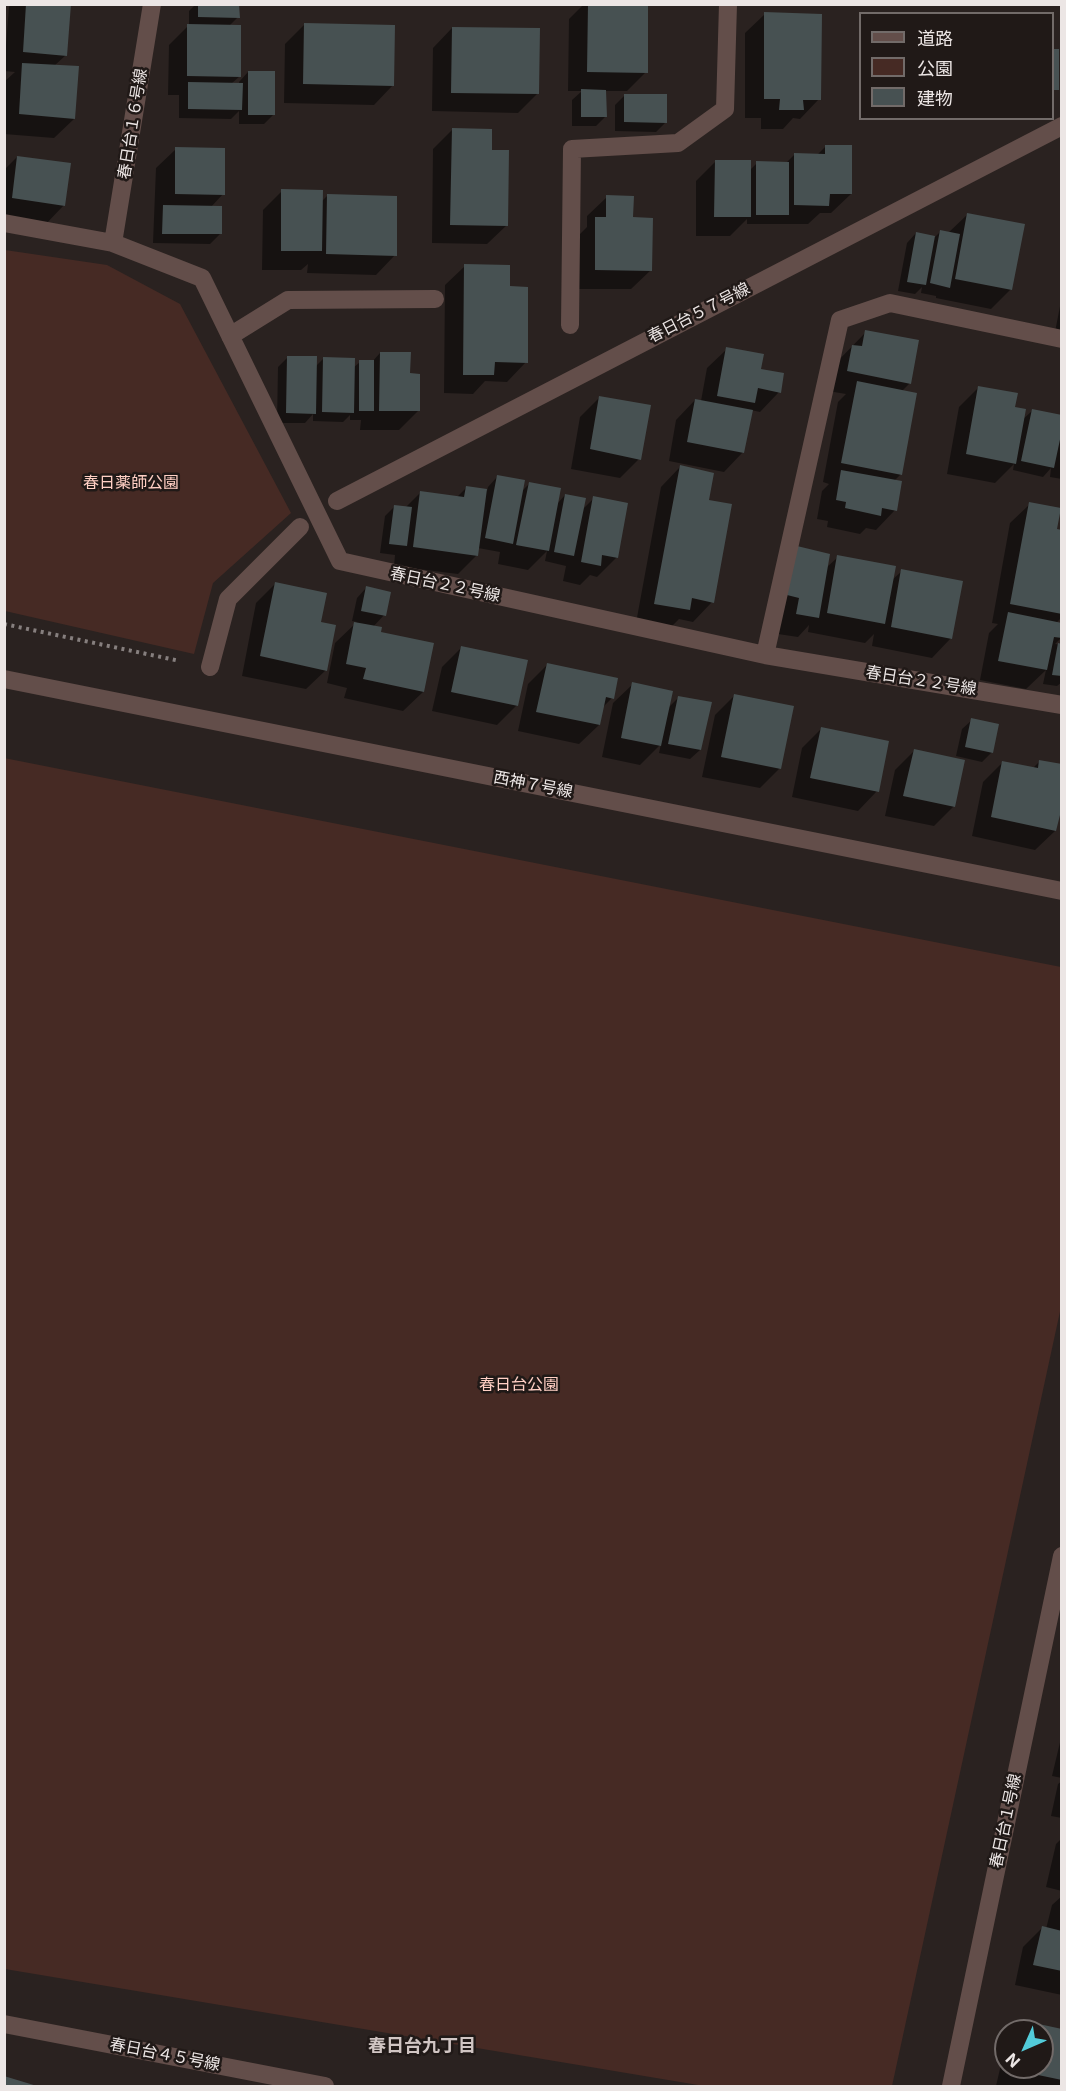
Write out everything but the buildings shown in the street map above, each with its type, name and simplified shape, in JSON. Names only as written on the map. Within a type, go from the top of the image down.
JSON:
[{"type":"street","name":"春日台１６号線","points":[[113,243],[152,4]]},
{"type":"street","points":[[570,325],[572,149],[678,143],[725,109],[728,4]]},
{"type":"street","name":"春日台５７号線","points":[[337,501],[1062,126]]},
{"type":"street","name":"春日台２２号線","points":[[4,223],[113,243],[202,278],[340,561],[765,655],[1062,705]]},
{"type":"street","points":[[230,336],[288,300],[435,299]]},
{"type":"street","points":[[765,655],[840,320],[890,303],[1062,339]]},
{"type":"street","points":[[210,667],[228,599],[300,527]]},
{"type":"street","name":"西神７号線","points":[[4,679],[1062,891]]},
{"type":"street","name":"春日台１号線","points":[[951,2086],[1062,1556]]},
{"type":"street","name":"春日台４５号線","points":[[4,2024],[326,2086]]},
{"type":"path","points":[[4,624],[210,667]]},
{"type":"green space","name":"春日薬師公園","points":[[5,250],[107,265],[180,304],[291,513],[213,583],[194,654],[5,611]]},
{"type":"green space","name":"春日台公園","points":[[4,758],[1061,967],[1061,1307],[892,2086],[704,2086],[5,1969]]},
{"type":"district","name":"春日台九丁目","points":[[422,2047]]}]
